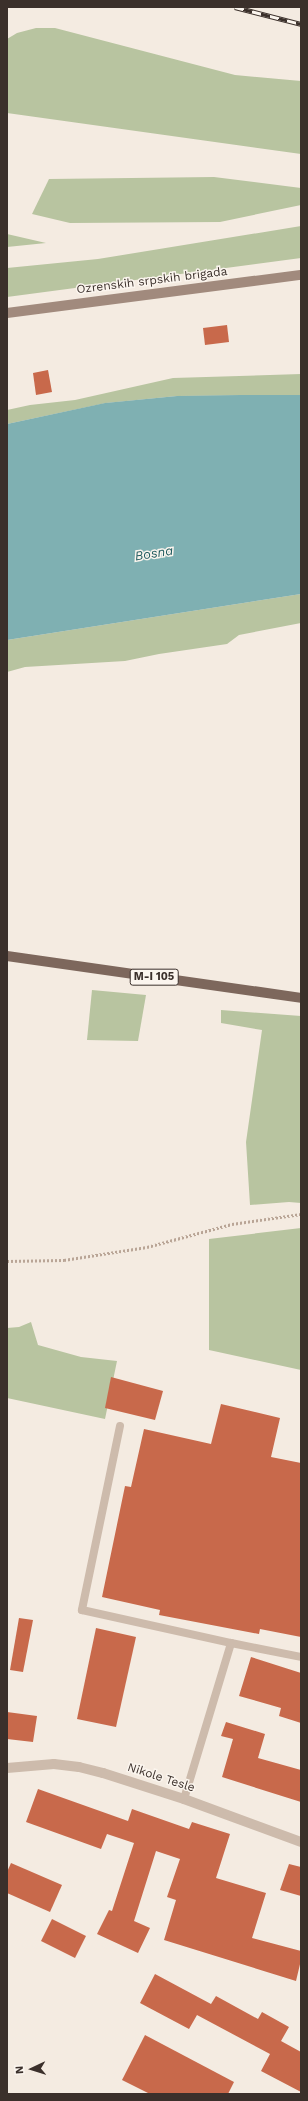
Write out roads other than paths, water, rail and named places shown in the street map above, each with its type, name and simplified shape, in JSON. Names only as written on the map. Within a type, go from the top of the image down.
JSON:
[{"type":"main road","name":"Ozrenskih srpskih brigada","points":[[7,313],[301,275]]},
{"type":"main road","name":"M-I 105","points":[[7,956],[301,998]]},
{"type":"street","name":"Nikole Tesle","points":[[7,1768],[54,1764],[79,1767],[184,1798],[301,1842]]},
{"type":"lane","points":[[120,1426],[82,1610],[301,1657]]},
{"type":"lane","points":[[184,1798],[231,1643]]},
{"type":"water","name":"Bosna","points":[[301,395],[301,594],[7,640],[7,424],[105,403],[177,396]]},
{"type":"railway","points":[[235,7],[301,24]]}]
